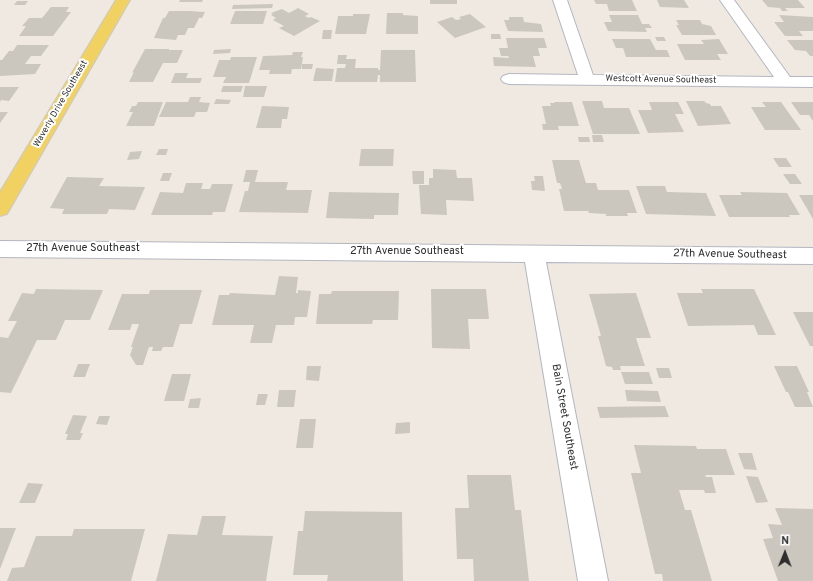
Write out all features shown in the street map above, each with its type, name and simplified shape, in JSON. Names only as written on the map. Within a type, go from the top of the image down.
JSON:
[{"type":"main road","name":"Waverly Drive Southeast","points":[[0,209],[123,0]]},
{"type":"street","points":[[560,0],[587,79]]},
{"type":"street","points":[[727,0],[786,82]]},
{"type":"street","name":"Westcott Avenue Southeast","points":[[509,79],[813,82]]},
{"type":"street","name":"27th Avenue Southeast","points":[[0,248],[813,256]]},
{"type":"street","name":"Bain Street Southeast","points":[[534,253],[593,581]]},
{"type":"building","points":[[180,0],[203,0],[202,2],[179,2]]},
{"type":"building","points":[[430,0],[457,0],[457,4],[430,4]]},
{"type":"building","points":[[594,0],[632,0],[637,11],[609,11],[607,4],[596,4]]},
{"type":"building","points":[[657,0],[684,0],[689,8],[660,7]]},
{"type":"building","points":[[762,0],[798,0],[805,8],[785,8],[788,11],[782,11],[780,8],[768,7]]},
{"type":"building","points":[[17,1],[28,1],[25,5],[14,5]]},
{"type":"building","points":[[273,4],[272,8],[232,9],[233,5]]},
{"type":"building","points":[[51,7],[69,7],[66,12],[71,12],[53,36],[19,36],[26,26],[22,26],[29,18],[42,18]]},
{"type":"building","points":[[298,8],[309,14],[305,16],[320,21],[294,36],[279,28],[284,26],[273,20],[276,18],[271,15],[273,14],[271,13],[282,9],[289,13]]},
{"type":"building","points":[[169,11],[205,12],[202,18],[199,18],[194,28],[188,28],[185,35],[178,35],[176,40],[154,38],[163,18],[165,18]]},
{"type":"building","points":[[235,11],[267,11],[263,24],[230,24]]},
{"type":"building","points":[[387,13],[403,13],[403,15],[418,16],[418,34],[386,34]]},
{"type":"building","points":[[353,14],[370,14],[366,34],[335,34],[338,16],[353,16]]},
{"type":"building","points":[[470,14],[486,27],[455,38],[437,22],[452,17],[456,20],[461,19],[459,17]]},
{"type":"building","points":[[609,15],[638,15],[642,24],[649,24],[652,28],[645,28],[647,32],[608,31],[604,22],[612,22]]},
{"type":"building","points":[[779,15],[813,17],[813,31],[799,31],[803,36],[785,36],[774,22],[784,22]]},
{"type":"building","points":[[509,17],[523,17],[524,22],[541,24],[543,32],[508,31],[504,20],[509,20]]},
{"type":"building","points":[[676,20],[700,20],[702,24],[711,26],[716,35],[682,35],[676,25],[679,25]]},
{"type":"building","points":[[323,30],[332,30],[331,39],[322,39]]},
{"type":"building","points":[[491,34],[500,34],[501,39],[491,39]]},
{"type":"building","points":[[655,37],[664,37],[666,41],[657,41]]},
{"type":"building","points":[[506,38],[544,38],[547,48],[538,48],[540,56],[533,56],[536,67],[494,66],[493,57],[509,58],[508,56],[501,56],[499,48],[508,48]]},
{"type":"building","points":[[612,39],[650,39],[656,50],[667,50],[670,57],[626,57],[623,48],[616,48]]},
{"type":"building","points":[[719,39],[728,54],[717,54],[721,60],[685,60],[677,44],[704,44],[701,40]]},
{"type":"building","points":[[787,40],[813,40],[813,56],[810,56],[806,51],[795,50]]},
{"type":"building","points":[[17,45],[49,45],[41,56],[31,56],[25,64],[41,64],[35,74],[0,76],[0,60],[2,60],[9,51],[13,51]]},
{"type":"building","points":[[145,49],[183,50],[177,63],[163,63],[153,82],[129,82],[134,72],[132,73]]},
{"type":"building","points":[[231,49],[230,53],[213,54],[214,50]]},
{"type":"building","points":[[381,50],[415,50],[416,82],[380,82],[380,75],[378,75],[377,82],[335,82],[337,68],[345,68],[346,64],[337,64],[338,55],[347,55],[346,59],[356,59],[355,68],[378,68],[378,70],[380,70]]},
{"type":"building","points":[[293,52],[303,52],[301,57],[303,57],[301,69],[292,69],[291,74],[269,74],[270,70],[259,70],[263,56],[292,55]]},
{"type":"building","points":[[231,57],[257,57],[249,83],[223,83],[226,77],[213,77],[219,60],[230,60]]},
{"type":"building","points":[[302,64],[313,64],[312,69],[302,69]]},
{"type":"building","points":[[316,68],[334,69],[332,81],[313,81]]},
{"type":"building","points":[[175,73],[188,73],[186,78],[202,78],[200,83],[171,83]]},
{"type":"building","points":[[223,86],[243,86],[241,92],[221,92]]},
{"type":"building","points":[[245,86],[267,86],[264,97],[243,97]]},
{"type":"building","points":[[0,87],[19,87],[9,101],[1,100],[0,102]]},
{"type":"building","points":[[190,97],[201,97],[199,102],[210,103],[207,112],[196,112],[194,117],[159,117],[166,102],[188,102]]},
{"type":"building","points":[[216,99],[231,100],[229,104],[214,104]]},
{"type":"building","points":[[582,101],[602,101],[604,108],[629,108],[640,134],[593,134]]},
{"type":"building","points":[[686,101],[704,101],[711,106],[721,106],[731,124],[698,126]]},
{"type":"building","points":[[138,102],[163,102],[154,126],[126,126],[133,112],[129,112],[132,106],[136,106]]},
{"type":"building","points":[[554,102],[572,102],[579,126],[558,126],[559,130],[543,130],[542,124],[546,124],[542,106],[551,106],[550,103],[555,103]]},
{"type":"building","points":[[649,102],[678,102],[684,114],[675,114],[684,132],[648,133],[638,110],[652,110]]},
{"type":"building","points":[[762,102],[781,102],[801,130],[765,130],[751,107],[766,107]]},
{"type":"building","points":[[791,102],[813,102],[813,121],[809,115],[800,115]]},
{"type":"building","points":[[262,106],[289,107],[287,119],[282,119],[281,128],[256,128]]},
{"type":"building","points":[[0,112],[8,112],[0,123]]},
{"type":"building","points":[[592,135],[602,135],[604,142],[593,142]]},
{"type":"building","points":[[578,137],[589,137],[590,142],[579,142]]},
{"type":"building","points":[[159,149],[168,149],[166,155],[156,155]]},
{"type":"building","points":[[361,149],[394,149],[393,166],[359,166]]},
{"type":"building","points":[[142,151],[139,159],[127,160],[130,152]]},
{"type":"building","points":[[773,158],[786,158],[792,167],[779,167]]},
{"type":"building","points":[[552,160],[579,160],[586,183],[596,183],[598,190],[629,190],[637,213],[627,213],[628,216],[606,216],[606,214],[589,213],[588,211],[564,211],[559,189],[562,189],[560,183],[557,183]]},
{"type":"building","points":[[433,169],[456,170],[457,178],[472,178],[474,201],[446,200],[447,215],[421,214],[419,185],[429,185],[429,178],[433,178]]},
{"type":"building","points":[[246,170],[258,170],[255,182],[288,182],[286,190],[312,190],[308,213],[239,212],[245,191],[248,191],[250,182],[243,182]]},
{"type":"building","points":[[412,171],[424,171],[424,184],[413,184]]},
{"type":"building","points":[[163,173],[172,173],[169,181],[160,181]]},
{"type":"building","points":[[783,174],[795,174],[802,184],[790,184]]},
{"type":"building","points":[[534,176],[543,176],[545,191],[532,190],[531,181],[535,181]]},
{"type":"building","points":[[67,177],[104,178],[99,186],[145,187],[135,210],[109,209],[107,214],[62,214],[64,209],[50,208]]},
{"type":"building","points":[[186,183],[203,183],[201,189],[210,189],[212,184],[233,184],[225,212],[213,212],[212,215],[151,215],[160,192],[183,193]]},
{"type":"building","points":[[636,186],[665,186],[667,192],[706,193],[716,216],[646,214]]},
{"type":"building","points":[[329,192],[399,193],[398,215],[374,215],[374,219],[326,218]]},
{"type":"building","points":[[740,192],[787,193],[800,215],[789,215],[790,217],[729,217],[719,195],[742,195]]},
{"type":"building","points":[[799,195],[813,195],[813,219]]},
{"type":"building","points":[[279,276],[298,277],[296,293],[298,293],[298,290],[311,291],[307,317],[295,317],[294,325],[276,325],[272,343],[250,343],[254,325],[212,325],[219,295],[229,295],[230,293],[275,295]]},
{"type":"building","points":[[36,289],[103,290],[90,320],[65,320],[56,340],[37,340],[11,393],[0,392],[0,337],[8,338],[17,321],[8,321],[22,293],[34,294]]},
{"type":"building","points":[[431,289],[486,289],[489,319],[468,319],[470,349],[432,348]]},
{"type":"building","points":[[701,289],[754,289],[776,335],[758,335],[754,325],[688,326],[677,293],[703,293]]},
{"type":"building","points":[[150,290],[202,290],[192,324],[180,324],[173,347],[163,347],[161,351],[152,351],[153,347],[149,347],[143,365],[136,365],[130,355],[133,347],[131,347],[139,324],[132,324],[130,330],[108,330],[122,294],[149,294]]},
{"type":"building","points":[[332,291],[399,291],[398,320],[373,320],[372,324],[316,324],[319,294],[331,294]]},
{"type":"building","points":[[636,293],[651,338],[636,338],[645,366],[620,366],[621,370],[613,370],[612,367],[606,366],[598,336],[601,336],[589,294]]},
{"type":"building","points":[[793,312],[813,312],[813,346],[810,346]]},
{"type":"building","points":[[78,364],[90,364],[85,377],[73,377]]},
{"type":"building","points":[[307,366],[321,366],[319,381],[306,380]]},
{"type":"building","points":[[774,366],[797,366],[809,392],[807,392],[813,407],[795,407]]},
{"type":"building","points":[[656,368],[669,368],[672,378],[659,378]]},
{"type":"building","points":[[621,372],[649,372],[653,384],[625,384]]},
{"type":"building","points":[[172,374],[191,374],[184,401],[164,401]]},
{"type":"building","points":[[279,390],[296,390],[294,407],[277,407]]},
{"type":"building","points":[[625,390],[658,391],[661,402],[627,401]]},
{"type":"building","points":[[258,394],[268,394],[265,405],[256,405]]},
{"type":"building","points":[[201,398],[199,408],[188,408],[190,399]]},
{"type":"building","points":[[665,406],[669,417],[600,418],[597,407]]},
{"type":"building","points":[[73,415],[87,416],[80,433],[83,433],[80,440],[66,440],[68,434],[65,434]]},
{"type":"building","points":[[99,416],[110,416],[107,425],[96,424]]},
{"type":"building","points":[[300,419],[316,419],[313,448],[296,448]]},
{"type":"building","points":[[410,422],[410,433],[395,434],[396,423]]},
{"type":"building","points":[[634,445],[696,446],[697,449],[726,449],[735,475],[705,475],[706,477],[712,477],[716,493],[705,493],[704,490],[679,490],[685,510],[691,510],[712,581],[663,581],[662,574],[655,574],[631,473],[641,473]]},
{"type":"building","points":[[738,453],[752,453],[757,470],[744,469]]},
{"type":"building","points":[[467,475],[511,475],[515,510],[521,510],[529,581],[474,581],[473,559],[457,559],[455,508],[469,508]]},
{"type":"building","points":[[746,476],[758,477],[768,502],[756,503]]},
{"type":"building","points":[[28,483],[43,484],[35,503],[19,503]]},
{"type":"building","points":[[775,508],[813,509],[813,581],[778,581],[763,539],[773,538],[768,524],[782,525]]},
{"type":"building","points":[[305,511],[402,512],[403,581],[327,581],[328,575],[293,575],[298,531],[303,531]]},
{"type":"building","points":[[202,516],[226,516],[222,535],[273,536],[266,581],[156,581],[168,534],[197,535]]},
{"type":"building","points":[[0,528],[16,528],[0,569]]},
{"type":"building","points":[[74,529],[145,529],[131,581],[7,581],[12,568],[24,567],[36,536],[72,536]]}]
